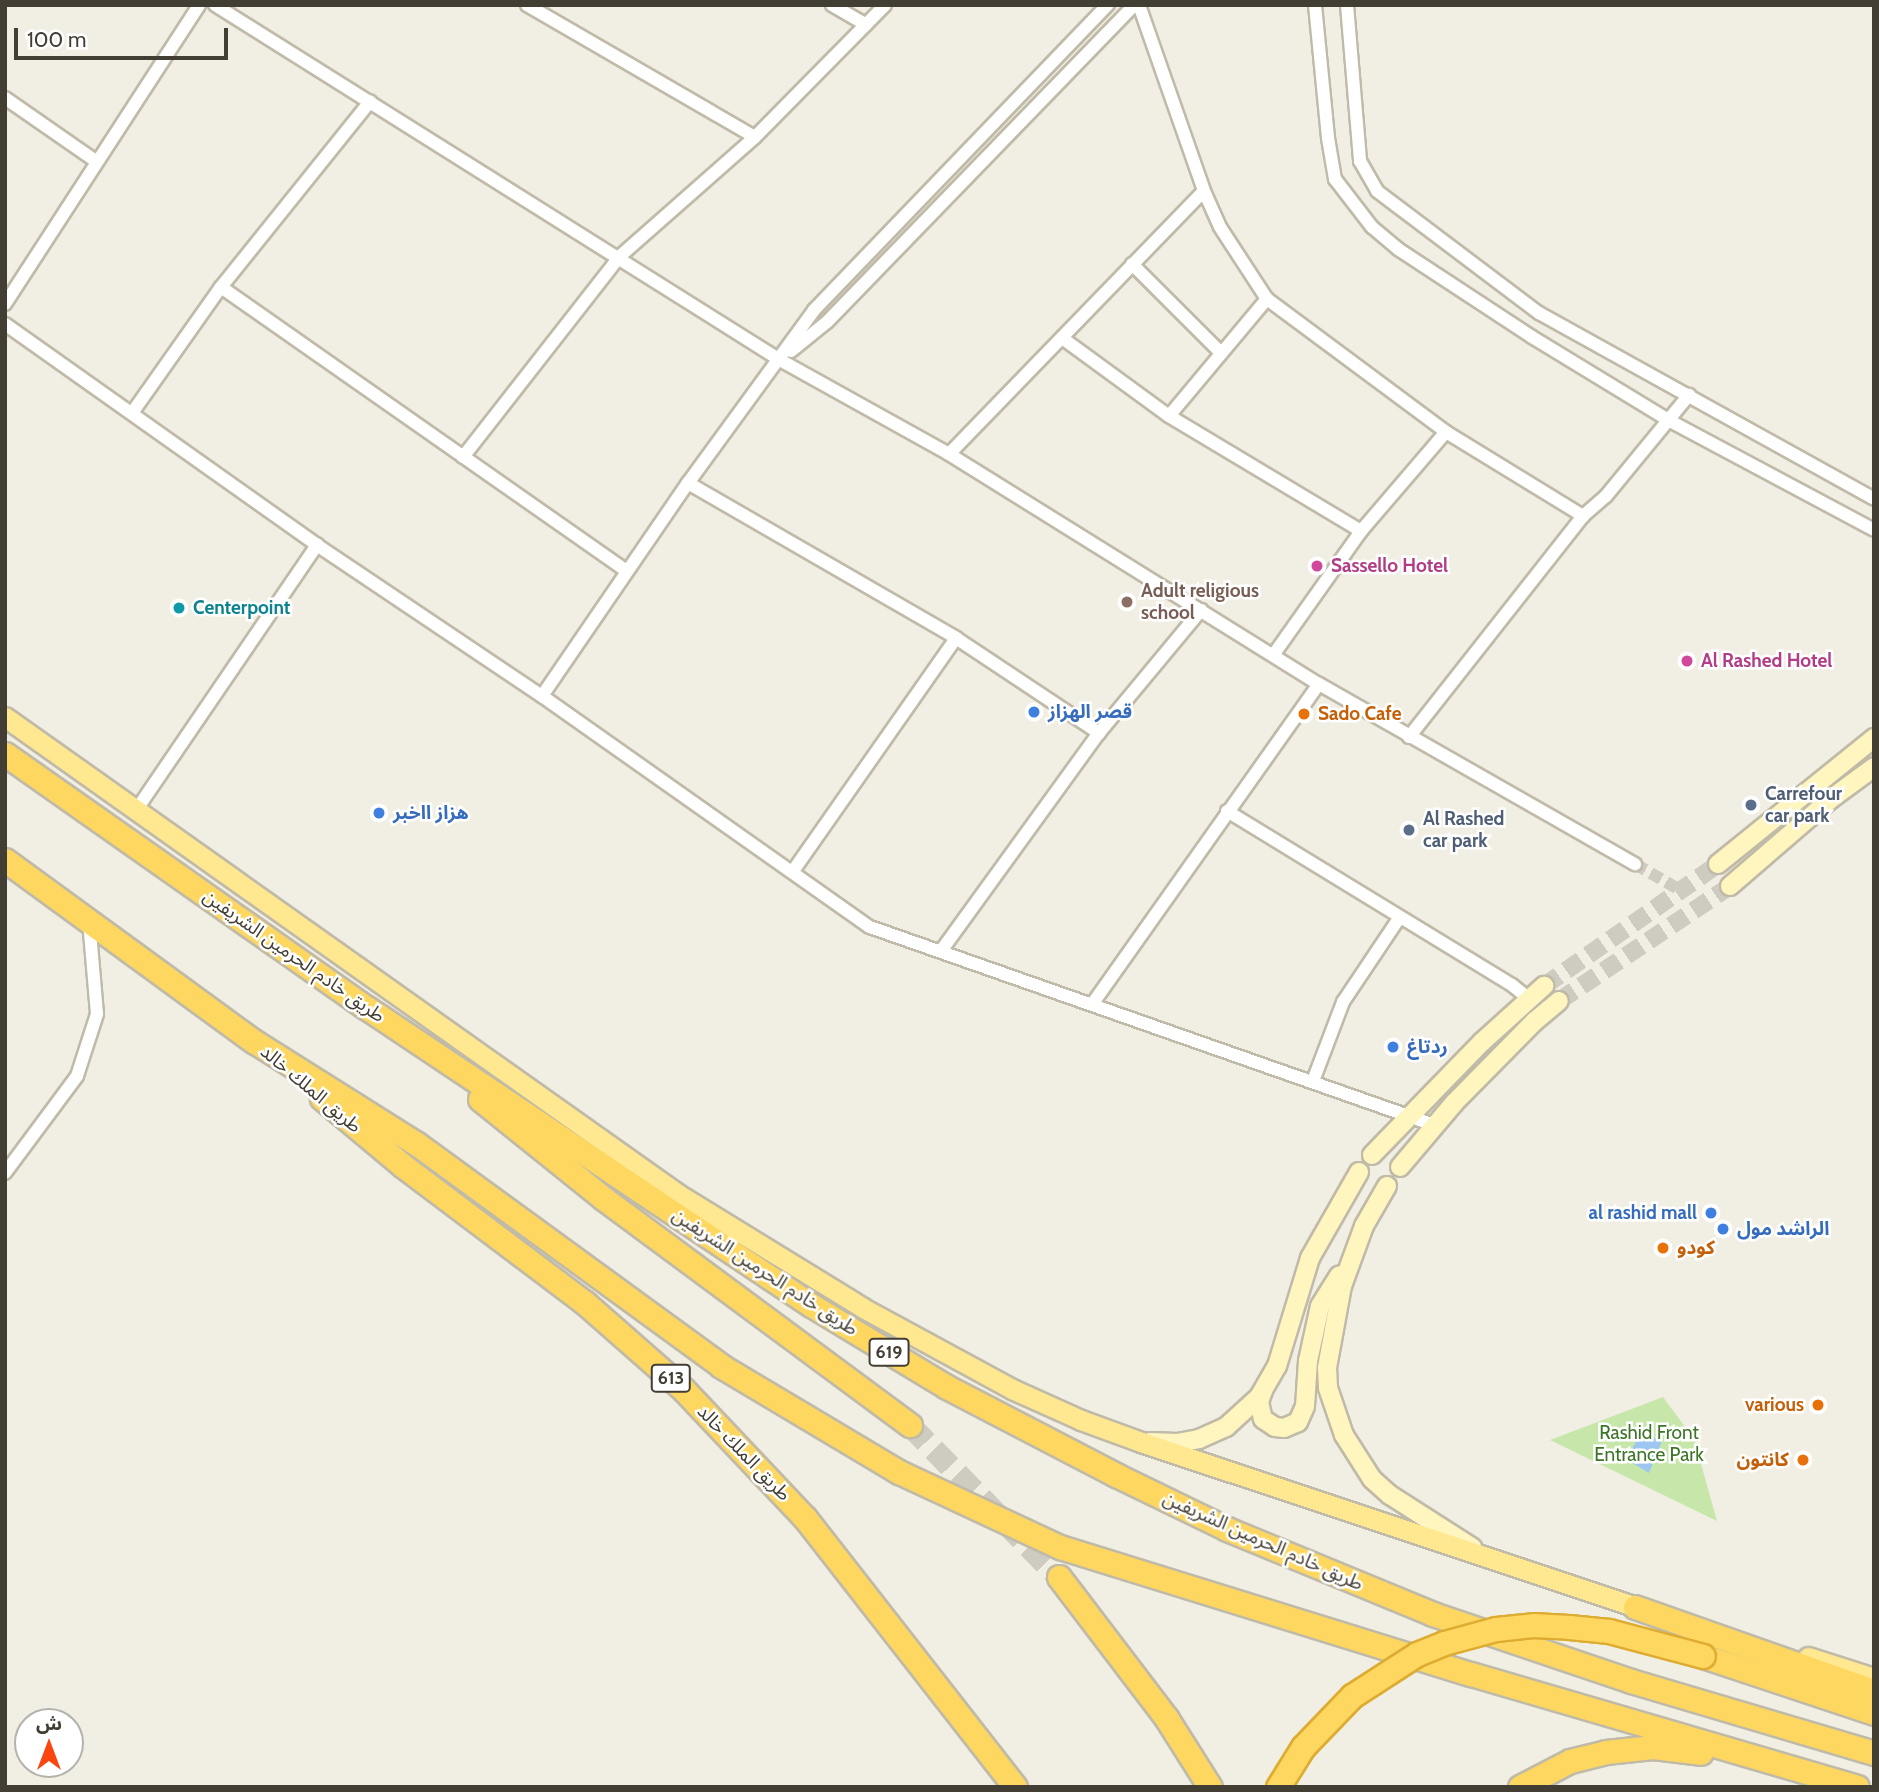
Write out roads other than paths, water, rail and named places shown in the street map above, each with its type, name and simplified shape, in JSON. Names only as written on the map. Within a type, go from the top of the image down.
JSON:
[{"type":"highway","name":"طريق خادم الحرمين الشريفين","points":[[5,754],[367,1008],[811,1305],[947,1387],[1227,1529],[1433,1614],[1631,1681],[1874,1753]]},
{"type":"highway","points":[[5,860],[256,1042],[417,1144],[721,1366],[899,1472],[1060,1547],[1471,1674],[1847,1784]]},
{"type":"highway","points":[[367,1008],[603,1198],[910,1425]]},
{"type":"highway","name":"طريق الملك خالد","points":[[256,1042],[402,1165],[585,1303],[683,1389],[806,1518],[1016,1787]]},
{"type":"highway","points":[[1059,1577],[1167,1719],[1210,1787]]},
{"type":"highway","points":[[1635,1607],[1874,1691]]},
{"type":"highway","points":[[1278,1787],[1303,1747],[1352,1696],[1417,1654],[1444,1643],[1496,1629],[1569,1626],[1609,1632],[1703,1656],[1874,1713]]},
{"type":"highway","points":[[1520,1787],[1570,1761],[1606,1752],[1653,1747],[1724,1757],[1847,1784]]},
{"type":"main road","points":[[5,716],[678,1194],[863,1308],[1012,1390],[1081,1420],[1142,1442],[1635,1607],[1874,1678]]},
{"type":"main road","points":[[1718,864],[1874,738]]},
{"type":"main road","points":[[1730,886],[1832,798],[1874,767]]},
{"type":"main road","points":[[1371,1156],[1528,998],[1544,986]]},
{"type":"main road","points":[[1400,1167],[1434,1125],[1506,1049],[1559,1001]]},
{"type":"main road","points":[[1359,1172],[1310,1258],[1277,1366],[1259,1402],[1263,1419],[1275,1427],[1284,1428],[1298,1422],[1305,1406],[1308,1361],[1321,1306],[1354,1251],[1387,1186]]},
{"type":"main road","points":[[1354,1251],[1338,1304],[1327,1368],[1334,1410],[1344,1436],[1371,1479],[1390,1495],[1481,1554]]},
{"type":"main road","points":[[1142,1442],[1177,1443],[1199,1439],[1226,1426],[1263,1391]]},
{"type":"street","points":[[5,304],[199,5]]},
{"type":"street","points":[[215,5],[780,360],[949,454],[1319,684],[1635,864]]},
{"type":"street","points":[[527,5],[755,137]]},
{"type":"street","points":[[832,5],[866,25]]},
{"type":"street","points":[[463,457],[619,257],[755,137],[886,5]]},
{"type":"street","points":[[542,696],[688,483],[814,310],[1108,5]]},
{"type":"street","points":[[780,360],[827,322],[1134,5]]},
{"type":"street","points":[[1139,5],[1204,191],[1220,227],[1267,299],[1446,432],[1583,516]]},
{"type":"street","points":[[1315,5],[1335,179],[1352,204],[1398,249],[1532,337],[1670,421],[1874,530]]},
{"type":"street","points":[[1347,5],[1360,161],[1377,191],[1539,313],[1874,499]]},
{"type":"street","points":[[5,98],[97,162]]},
{"type":"street","points":[[132,413],[221,287],[370,102]]},
{"type":"street","points":[[949,454],[1204,191]]},
{"type":"street","points":[[1132,264],[1221,354]]},
{"type":"street","points":[[221,287],[627,571]]},
{"type":"street","points":[[1169,416],[1267,299]]},
{"type":"street","points":[[5,324],[317,545],[542,696],[793,870],[870,927],[1093,1003],[1434,1125]]},
{"type":"street","points":[[1062,338],[1169,416],[1361,531]]},
{"type":"street","points":[[1409,737],[1583,516],[1606,496],[1689,396]]},
{"type":"street","points":[[1274,654],[1361,531],[1446,432]]},
{"type":"street","points":[[688,483],[956,638],[1099,733]]},
{"type":"street","points":[[137,809],[317,545]]},
{"type":"street","points":[[941,950],[1099,733],[1200,610]]},
{"type":"street","points":[[793,870],[956,638]]},
{"type":"street","points":[[1093,1003],[1319,684]]},
{"type":"street","points":[[1227,811],[1512,985],[1528,998]]},
{"type":"street","points":[[1313,1082],[1343,1002],[1400,917]]},
{"type":"street","points":[[5,1173],[77,1076],[81,1064],[97,1014],[89,920]]},
{"type":"water","points":[[1641,1433],[1662,1441],[1649,1473],[1626,1459]]},
{"type":"tunnel","points":[[1635,864],[1680,890]]},
{"type":"tunnel","points":[[1544,986],[1718,864]]},
{"type":"tunnel","points":[[1559,1001],[1730,886]]},
{"type":"tunnel","points":[[910,1425],[1059,1577]]},
{"type":"place","name":"Sassello Hotel","points":[[1317,566]]},
{"type":"place","name":"Adult religious school","points":[[1127,602]]},
{"type":"place","name":"Centerpoint","points":[[179,608]]},
{"type":"place","name":"Al Rashed Hotel","points":[[1687,661]]},
{"type":"place","name":"قصر الهزاز","points":[[1034,712]]},
{"type":"place","name":"Sado Cafe","points":[[1304,714]]},
{"type":"place","name":"Carrefour car park","points":[[1751,805]]},
{"type":"place","name":"هزاز ااخبر","points":[[379,813]]},
{"type":"place","name":"Al Rashed car park","points":[[1409,830]]},
{"type":"place","name":"ردتاغ","points":[[1393,1047]]},
{"type":"place","name":"al rashid mall","points":[[1711,1213]]},
{"type":"place","name":"الراشد مول","points":[[1723,1229]]},
{"type":"place","name":"كودو","points":[[1663,1248]]},
{"type":"place","name":"various","points":[[1818,1405]]},
{"type":"place","name":"كانتون","points":[[1803,1460]]},
{"type":"park label","name":"Rashid Front Entrance Park","points":[[1649,1444]]}]
